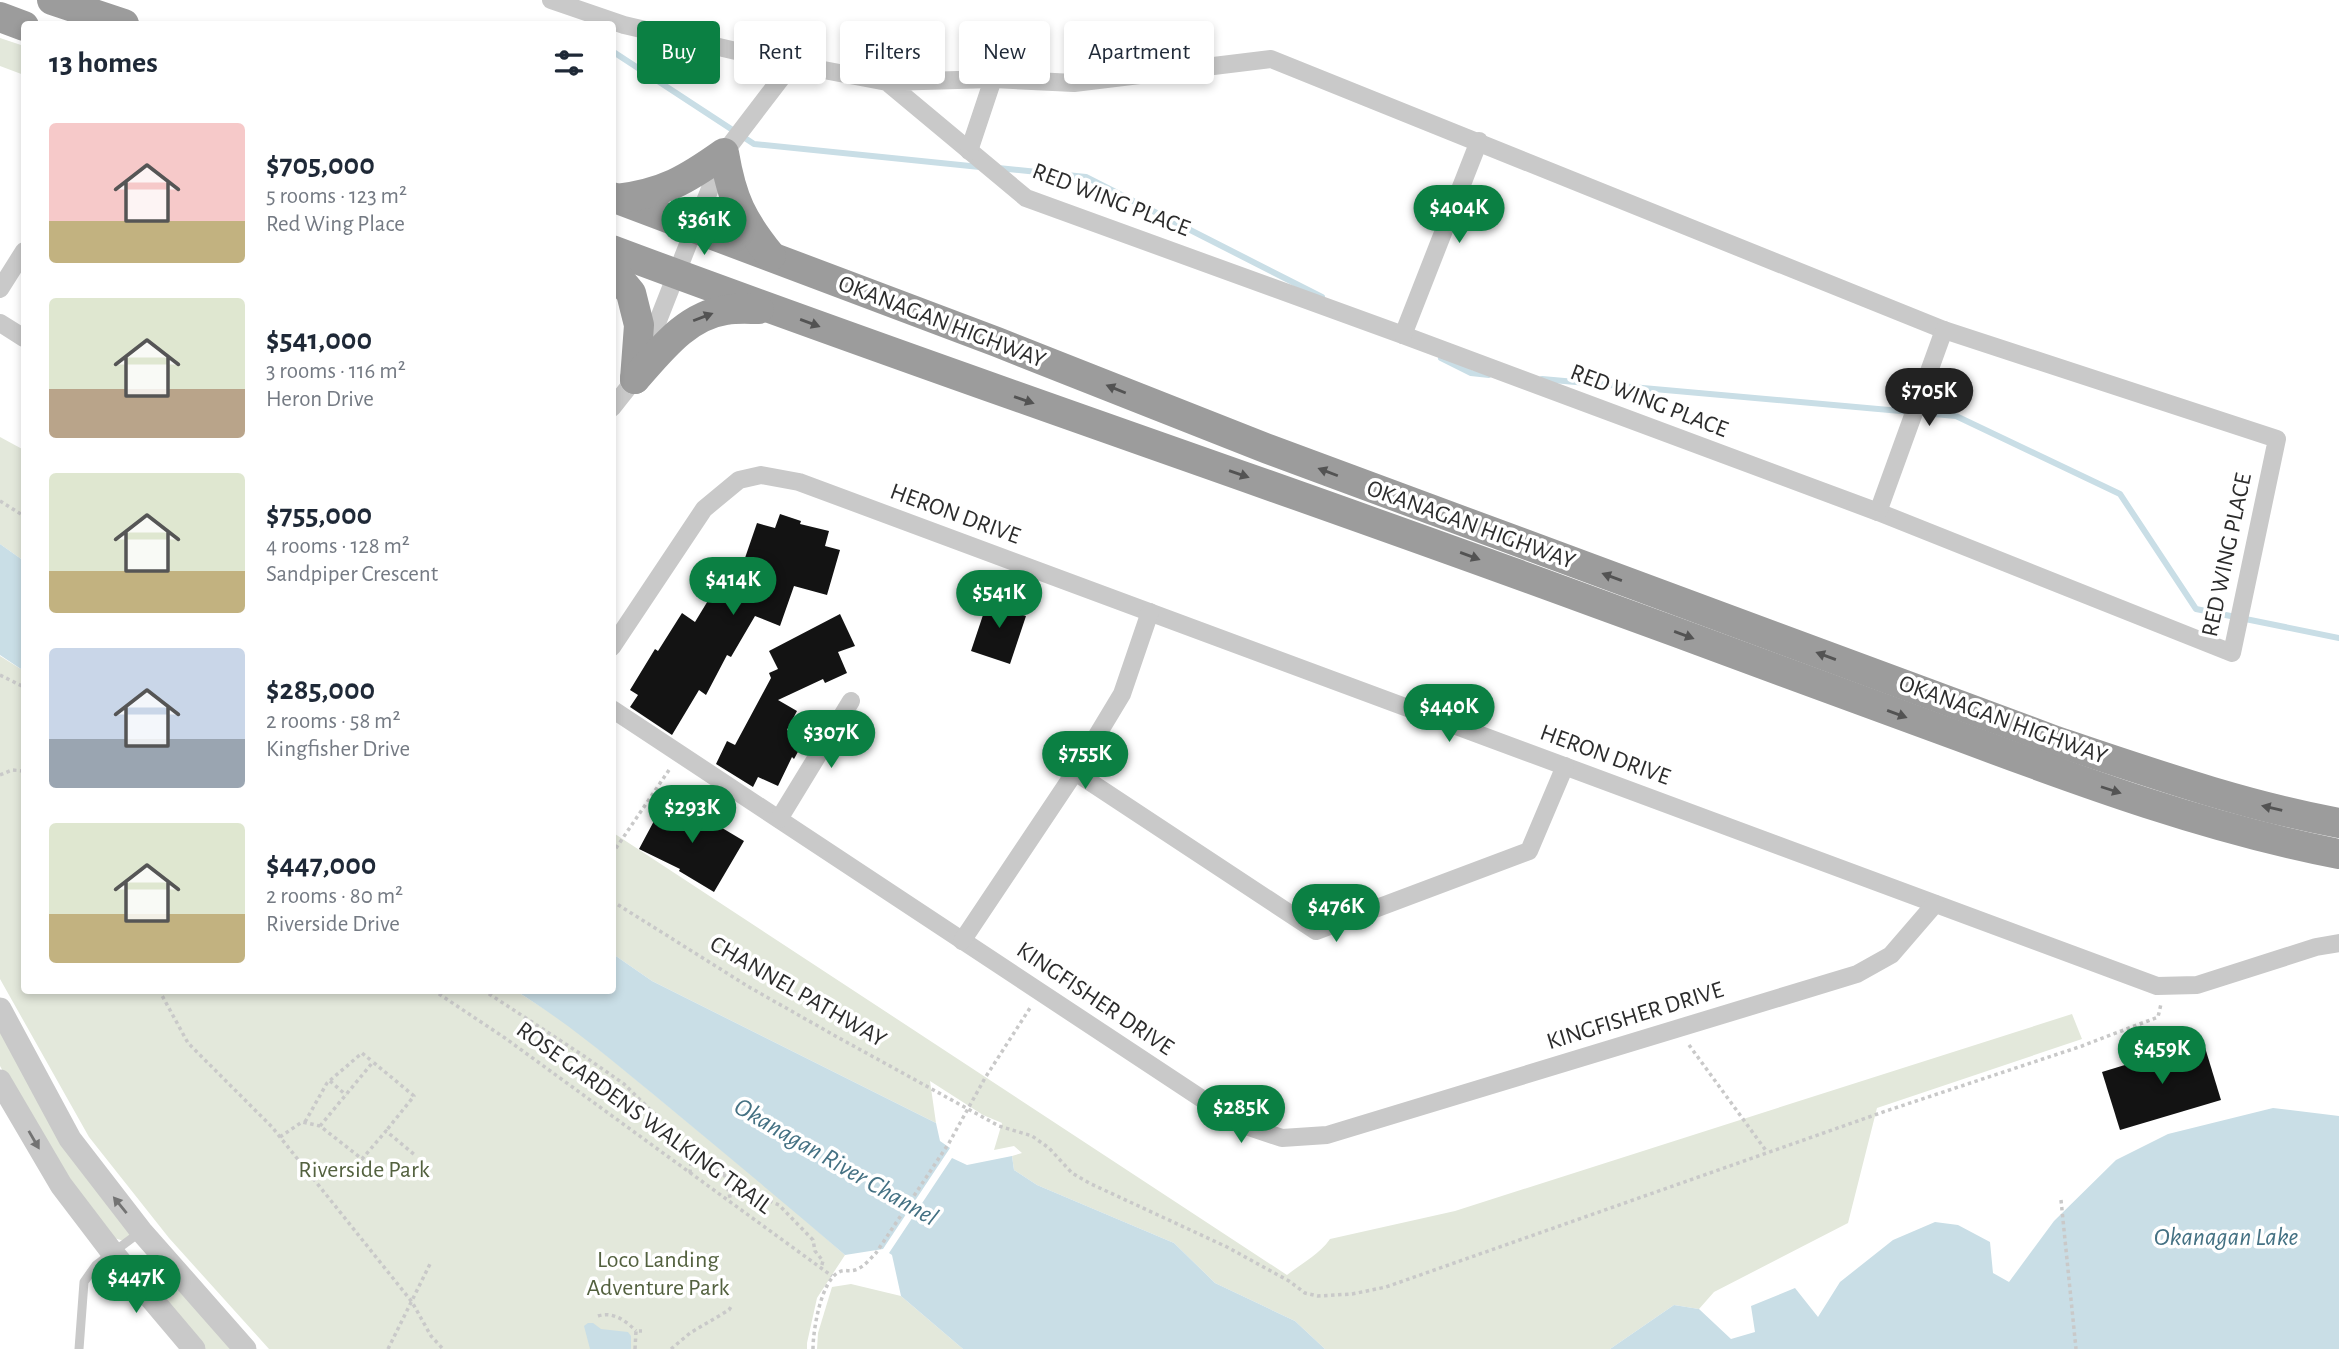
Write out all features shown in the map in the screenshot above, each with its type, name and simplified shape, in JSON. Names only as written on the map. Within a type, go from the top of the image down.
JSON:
[{"type":"highway","points":[[52,0],[115,21]]},
{"type":"highway","points":[[0,17],[21,25]]},
{"type":"highway","points":[[616,198],[647,195],[671,186],[698,172],[724,153],[729,185],[739,211],[771,256]]},
{"type":"highway","name":"OKANAGAN HIGHWAY","points":[[616,198],[997,342],[1268,449],[2056,741],[2260,806],[2339,823]]},
{"type":"highway","name":"OKANAGAN HIGHWAY","points":[[616,251],[974,383],[1406,533],[2046,769],[2241,830],[2339,853]]},
{"type":"highway","points":[[616,275],[631,293],[639,325],[635,379]]},
{"type":"highway","points":[[635,379],[671,339],[696,318],[726,310],[773,309]]},
{"type":"street","points":[[551,0],[612,21]]},
{"type":"street","points":[[616,22],[734,51]]},
{"type":"street","name":"RED WING PLACE","points":[[889,84],[1026,198],[1878,512],[2232,653],[2277,439],[1944,330],[1271,59],[1074,83],[1050,82]]},
{"type":"street","points":[[616,403],[635,379],[724,153],[777,84]]},
{"type":"street","points":[[969,151],[991,84]]},
{"type":"street","points":[[1403,335],[1479,141]]},
{"type":"street","points":[[0,289],[21,256]]},
{"type":"street","points":[[0,323],[21,336]]},
{"type":"street","points":[[1878,512],[1944,330]]},
{"type":"street","name":"HERON DRIVE","points":[[616,641],[704,509],[739,480],[761,475],[799,482],[2157,986],[2197,985],[2316,947],[2339,943]]},
{"type":"street","points":[[962,940],[1075,772],[1122,694],[1150,612]]},
{"type":"street","points":[[779,819],[851,701]]},
{"type":"street","name":"KINGFISHER DRIVE","points":[[616,712],[1240,1124],[1282,1138],[1327,1135],[1857,974],[1891,955],[1934,904]]},
{"type":"street","points":[[1075,772],[1316,931],[1529,851],[1565,766]]},
{"type":"street","points":[[0,1009],[70,1139],[141,1231],[245,1349]]},
{"type":"street","points":[[0,1081],[61,1185],[112,1252],[193,1349]]},
{"type":"lane","points":[[79,1349],[84,1282],[96,1265],[141,1231]]},
{"type":"path","points":[[0,501],[21,514]]},
{"type":"path","points":[[0,675],[21,686]]},
{"type":"path","points":[[616,848],[679,753]]},
{"type":"path","points":[[0,775],[12,770],[21,771]]},
{"type":"path","name":"CHANNEL PATHWAY","points":[[616,904],[749,987],[968,1110],[999,1126],[1032,1136],[1049,1148],[1072,1173],[1089,1183],[1227,1247],[1289,1281],[1305,1293],[1318,1296],[1353,1294],[1386,1286],[1767,1152],[2082,1046],[2158,1017],[2166,986]]},
{"type":"path","points":[[813,1349],[818,1316],[832,1276],[842,1270],[855,1270],[863,1266],[876,1253],[949,1143],[985,1078],[1041,991]]},
{"type":"path","points":[[161,994],[188,1043],[280,1137],[412,1302],[431,1336],[443,1349]]},
{"type":"path","name":"ROSE GARDENS WALKING TRAIL","points":[[439,994],[505,1038],[832,1276]]},
{"type":"path","points":[[488,994],[624,1084],[692,1149],[724,1174],[752,1193],[779,1205],[813,1240],[815,1251],[823,1261],[821,1268]]},
{"type":"path","points":[[1677,1029],[1767,1152]]},
{"type":"path","points":[[280,1137],[302,1122],[320,1126],[362,1159],[414,1096],[362,1053],[330,1081],[305,1122]]},
{"type":"path","points":[[320,1126],[373,1062]]},
{"type":"path","points":[[330,1081],[346,1095]]},
{"type":"path","points":[[386,1131],[416,1156]]},
{"type":"path","points":[[690,1173],[692,1149]]},
{"type":"path","points":[[724,1174],[731,1203]]},
{"type":"path","points":[[2061,1200],[2076,1349]]},
{"type":"path","points":[[388,1349],[430,1264]]},
{"type":"path","points":[[671,1349],[733,1305]]},
{"type":"path","points":[[598,1316],[615,1316],[636,1331],[642,1331]]},
{"type":"path","points":[[635,1349],[636,1331]]},
{"type":"green space","points":[[0,38],[21,45],[21,74],[0,66]]},
{"type":"green space","points":[[0,437],[21,448],[21,559],[0,544]]},
{"type":"green space","name":"Riverside Park","points":[[0,656],[21,669],[21,994],[521,994],[562,1020],[611,1059],[845,1255],[817,1298],[807,1349],[269,1349],[169,1238],[89,1137],[0,979]]},
{"type":"green space","points":[[616,835],[1287,1275],[1316,1254],[1330,1239],[1455,1211],[2072,1014],[2082,1039],[1877,1108],[1848,1223],[1714,1292],[1699,1309],[1674,1305],[1610,1349],[1325,1349],[1295,1321],[1215,1283],[1174,1243],[1037,1185],[1014,1170],[1012,1156],[1022,1153],[1014,1146],[994,1150],[1002,1123],[983,1115],[930,1081],[936,1123],[652,981],[616,956]]},
{"type":"green space","points":[[0,1025],[131,1234],[124,1241],[114,1238],[47,1151],[0,1066]]},
{"type":"green space","points":[[153,1260],[231,1349],[205,1349],[145,1275],[145,1265]]},
{"type":"green space","points":[[851,1284],[901,1296],[963,1349],[817,1349],[818,1333],[832,1287]]},
{"type":"water","points":[[0,544],[21,559],[21,669],[0,655]]},
{"type":"water","name":"Okanagan River Channel","points":[[616,956],[652,981],[936,1123],[940,1141],[950,1148],[883,1249],[845,1255],[611,1059],[520,994],[616,994]]},
{"type":"water","name":"Okanagan Lake","points":[[2273,1108],[2339,1116],[2339,1349],[1610,1349],[1674,1305],[1699,1309],[1731,1339],[1755,1332],[1751,1306],[1795,1288],[1818,1317],[1840,1282],[1893,1240],[1935,1222],[1958,1225],[1990,1242],[1993,1273],[2009,1282],[2054,1221],[2116,1160],[2168,1134]]},
{"type":"water","points":[[1012,1156],[1014,1170],[1037,1185],[1174,1243],[1215,1283],[1295,1321],[1325,1349],[963,1349],[901,1296],[892,1255],[889,1253],[952,1158],[967,1165]]},
{"type":"water","points":[[588,1323],[601,1329],[628,1332],[631,1336],[631,1349],[590,1349],[584,1326]]},
{"type":"building","points":[[780,514],[801,521],[800,524],[829,531],[825,546],[840,550],[827,595],[794,586],[780,626],[755,616],[731,657],[727,655],[706,695],[699,690],[672,735],[630,707],[638,695],[630,690],[655,649],[658,651],[682,613],[695,622],[717,580],[735,587],[757,523],[775,528]]},
{"type":"building","points":[[991,591],[1013,599],[1009,611],[1026,616],[1010,664],[971,651]]},
{"type":"building","points":[[840,614],[855,646],[838,652],[847,673],[825,683],[823,679],[778,700],[797,711],[787,730],[805,739],[794,759],[792,757],[778,786],[758,777],[753,787],[716,764],[727,741],[735,745],[771,678],[769,673],[778,669],[769,651]]},
{"type":"building","points":[[683,805],[703,814],[702,816],[744,841],[714,892],[679,871],[680,869],[639,849],[662,806],[679,815]]},
{"type":"building","points":[[2203,1041],[2221,1100],[2120,1130],[2102,1072]]},
{"type":"waterway","points":[[616,54],[754,144],[980,167]]},
{"type":"waterway","points":[[998,168],[1086,177],[1322,297]]},
{"type":"waterway","points":[[1441,358],[1471,373],[1489,375]]},
{"type":"waterway","points":[[1542,379],[1956,416],[2120,494],[2196,609],[2339,638]]},
{"type":"park label","name":"Loco Landing Adventure Park","points":[[658,1274]]}]
